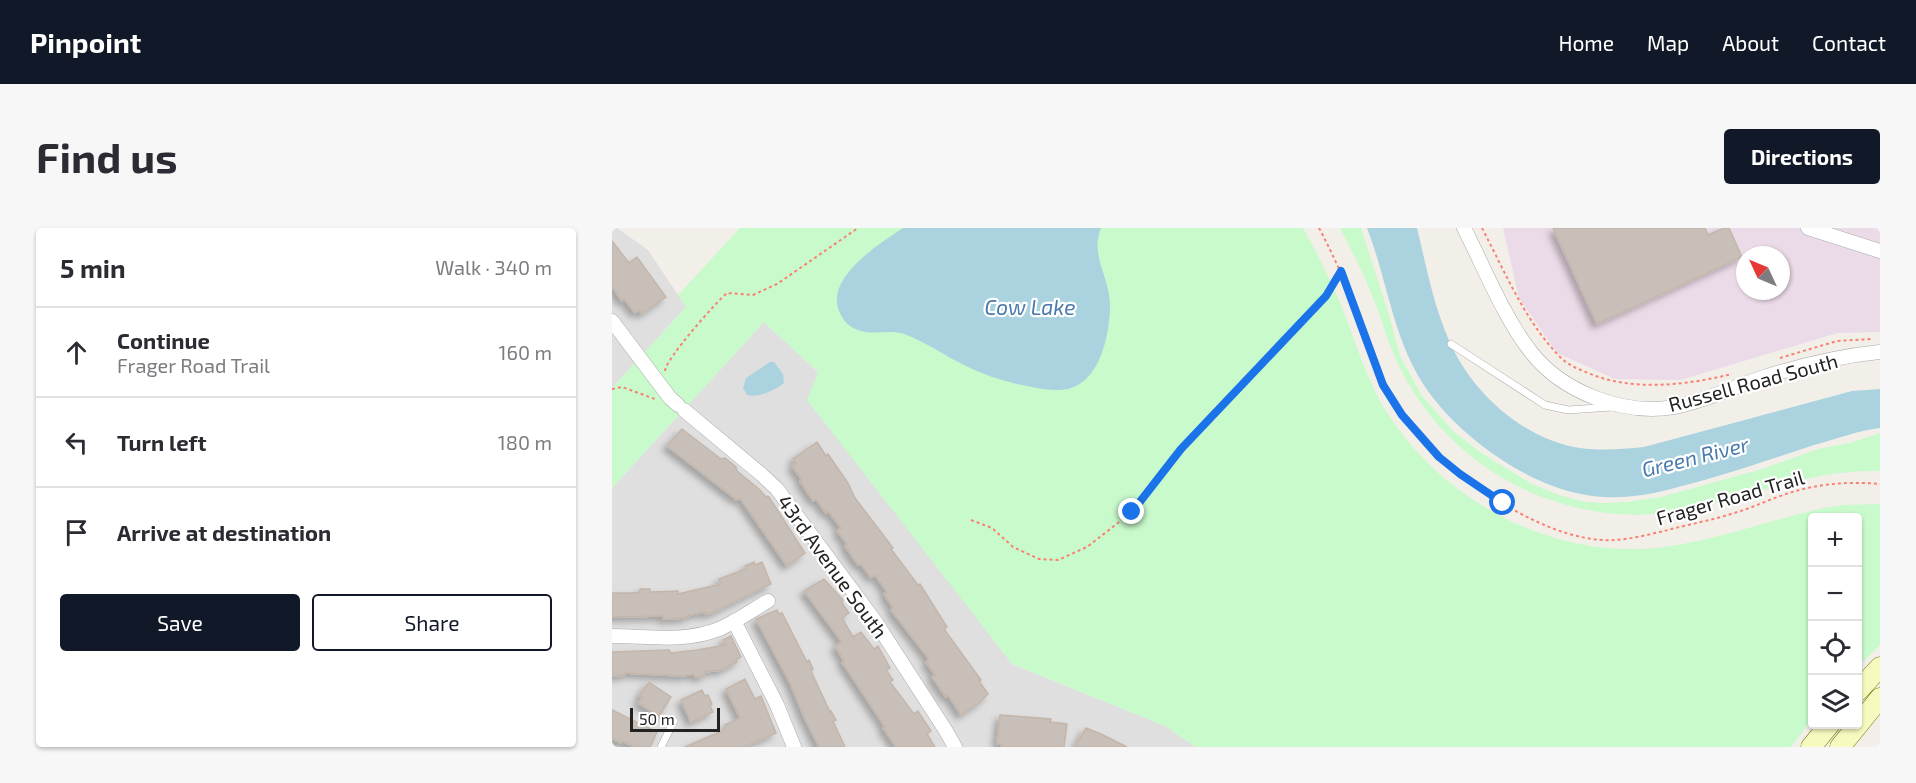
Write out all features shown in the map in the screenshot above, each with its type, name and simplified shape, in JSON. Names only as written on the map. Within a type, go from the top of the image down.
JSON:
[{"type":"main road","points":[[1862,686],[1880,667]]},
{"type":"main road","points":[[1840,747],[1880,698]]},
{"type":"main road","points":[[1811,747],[1826,729]]},
{"type":"street","name":"Russell Road South","points":[[1464,228],[1509,317],[1530,352],[1556,377],[1586,393],[1629,406],[1671,407],[1712,397],[1805,365],[1880,352]]},
{"type":"street","points":[[1808,228],[1880,250]]},
{"type":"street","name":"43rd Avenue South","points":[[612,321],[670,398],[777,489],[875,621],[955,747]]},
{"type":"street","points":[[612,636],[665,639],[718,629],[768,601]]},
{"type":"street","points":[[734,621],[777,705],[790,746]]},
{"type":"lane","points":[[1451,344],[1545,405],[1568,411],[1629,406]]},
{"type":"lane","points":[[661,747],[674,721]]},
{"type":"path","points":[[665,375],[665,366],[674,353],[727,293],[753,295],[777,284],[858,228]]},
{"type":"path","name":"Frager Road Trail","points":[[1319,228],[1341,271],[1383,385],[1402,415],[1439,457],[1460,474],[1503,503],[1539,523],[1568,533],[1614,540],[1657,533],[1735,513],[1807,488],[1850,483],[1880,484]]},
{"type":"path","points":[[1482,228],[1536,329],[1562,359],[1574,368],[1600,378],[1639,385],[1686,383],[1738,372]]},
{"type":"path","points":[[971,520],[993,528],[1013,547],[1039,559],[1058,560],[1087,547],[1132,512],[1181,449],[1326,296],[1341,271]]},
{"type":"path","points":[[1777,359],[1837,341],[1880,339]]},
{"type":"path","points":[[612,389],[622,387],[658,401]]},
{"type":"shaded area","points":[[612,228],[617,228],[648,250],[686,307],[612,388]]},
{"type":"shaded area","points":[[1503,228],[1880,228],[1880,332],[1838,333],[1680,380],[1615,379],[1557,353],[1519,298]]},
{"type":"shaded area","points":[[764,322],[818,372],[1012,664],[1165,726],[1196,747],[612,747],[612,488]]},
{"type":"green space","points":[[740,228],[1303,228],[1341,305],[1367,374],[1388,414],[1412,446],[1441,475],[1473,499],[1508,520],[1545,535],[1584,545],[1624,549],[1684,544],[1823,508],[1880,504],[1880,645],[1862,663],[1862,513],[1808,513],[1808,724],[1791,747],[1196,747],[1165,726],[1012,664],[807,400],[818,372],[764,322],[612,488],[612,388],[686,307],[678,295]]},
{"type":"green space","points":[[1340,228],[1361,228],[1400,356],[1422,396],[1454,432],[1480,452],[1530,483],[1559,495],[1585,502],[1627,502],[1661,497],[1762,469],[1818,449],[1850,443],[1880,433],[1880,471],[1829,474],[1710,505],[1642,515],[1600,512],[1559,503],[1520,487],[1484,466],[1452,439],[1424,407],[1401,370],[1366,280]]},
{"type":"water","name":"Cow Lake","points":[[903,228],[1101,228],[1098,238],[1099,257],[1109,294],[1110,316],[1105,342],[1096,366],[1079,384],[1068,389],[1045,389],[1022,385],[973,369],[904,334],[864,332],[848,324],[841,315],[837,302],[839,289],[846,276],[868,253]]},
{"type":"water","name":"Green River","points":[[1367,228],[1417,228],[1438,311],[1458,358],[1484,394],[1500,409],[1538,434],[1559,443],[1596,449],[1644,447],[1852,391],[1880,389],[1880,428],[1814,445],[1704,480],[1646,494],[1602,497],[1557,488],[1509,464],[1486,449],[1444,411],[1428,391],[1415,370],[1400,336]]},
{"type":"water","points":[[770,362],[774,362],[783,374],[784,383],[767,393],[747,395],[743,388],[746,378]]},
{"type":"building","points":[[1553,228],[1705,228],[1708,235],[1729,228],[1737,246],[1736,260],[1597,324]]},
{"type":"building","points":[[612,241],[629,263],[637,257],[666,297],[642,314],[639,310],[635,313],[612,287]]},
{"type":"building","points":[[682,429],[721,459],[725,458],[765,496],[769,497],[805,553],[787,566],[740,498],[737,500],[667,446]]},
{"type":"building","points":[[817,442],[826,456],[828,454],[848,483],[855,498],[893,548],[891,549],[918,585],[920,584],[947,627],[944,629],[981,680],[979,681],[988,694],[961,715],[932,677],[935,675],[926,662],[929,659],[891,610],[893,608],[884,594],[887,592],[875,575],[871,578],[861,564],[858,565],[837,531],[841,528],[816,499],[813,501],[792,466],[796,463],[793,459]]},
{"type":"building","points":[[754,562],[755,565],[762,562],[771,584],[714,612],[686,616],[686,618],[612,617],[612,593],[633,593],[640,592],[640,589],[650,589],[650,592],[678,591],[678,594],[721,584],[719,579],[746,569],[745,566]]},
{"type":"building","points":[[824,579],[843,600],[842,603],[849,613],[842,618],[853,637],[861,632],[874,649],[878,646],[890,668],[886,670],[893,680],[890,682],[914,714],[918,711],[931,731],[927,734],[935,747],[896,747],[883,728],[885,727],[842,662],[844,661],[835,646],[842,642],[804,591]]},
{"type":"building","points":[[777,610],[779,614],[782,613],[807,662],[809,660],[813,669],[811,671],[836,720],[833,721],[845,747],[819,747],[804,717],[790,683],[756,619]]},
{"type":"building","points":[[731,636],[741,657],[736,660],[737,662],[722,670],[704,672],[705,676],[625,673],[625,675],[612,676],[612,652],[669,650],[671,653],[697,650],[726,645],[723,640]]},
{"type":"building","points":[[745,679],[755,699],[761,696],[776,733],[744,747],[685,747],[720,732],[726,728],[725,725],[740,718],[726,689]]},
{"type":"building","points":[[649,682],[671,697],[659,716],[638,703],[642,698],[639,696]]},
{"type":"building","points":[[702,690],[705,696],[708,695],[713,712],[691,722],[681,700]]},
{"type":"building","points":[[612,710],[657,732],[650,747],[635,747],[612,739]]},
{"type":"building","points":[[1000,715],[1051,719],[1050,722],[1067,724],[1064,747],[1001,747],[1001,744],[997,744]]},
{"type":"building","points":[[1086,728],[1101,734],[1127,747],[1075,747]]},
{"type":"route","points":[[1132,512],[1181,449],[1326,296],[1341,271],[1383,385],[1402,415],[1439,457],[1503,503]]}]
